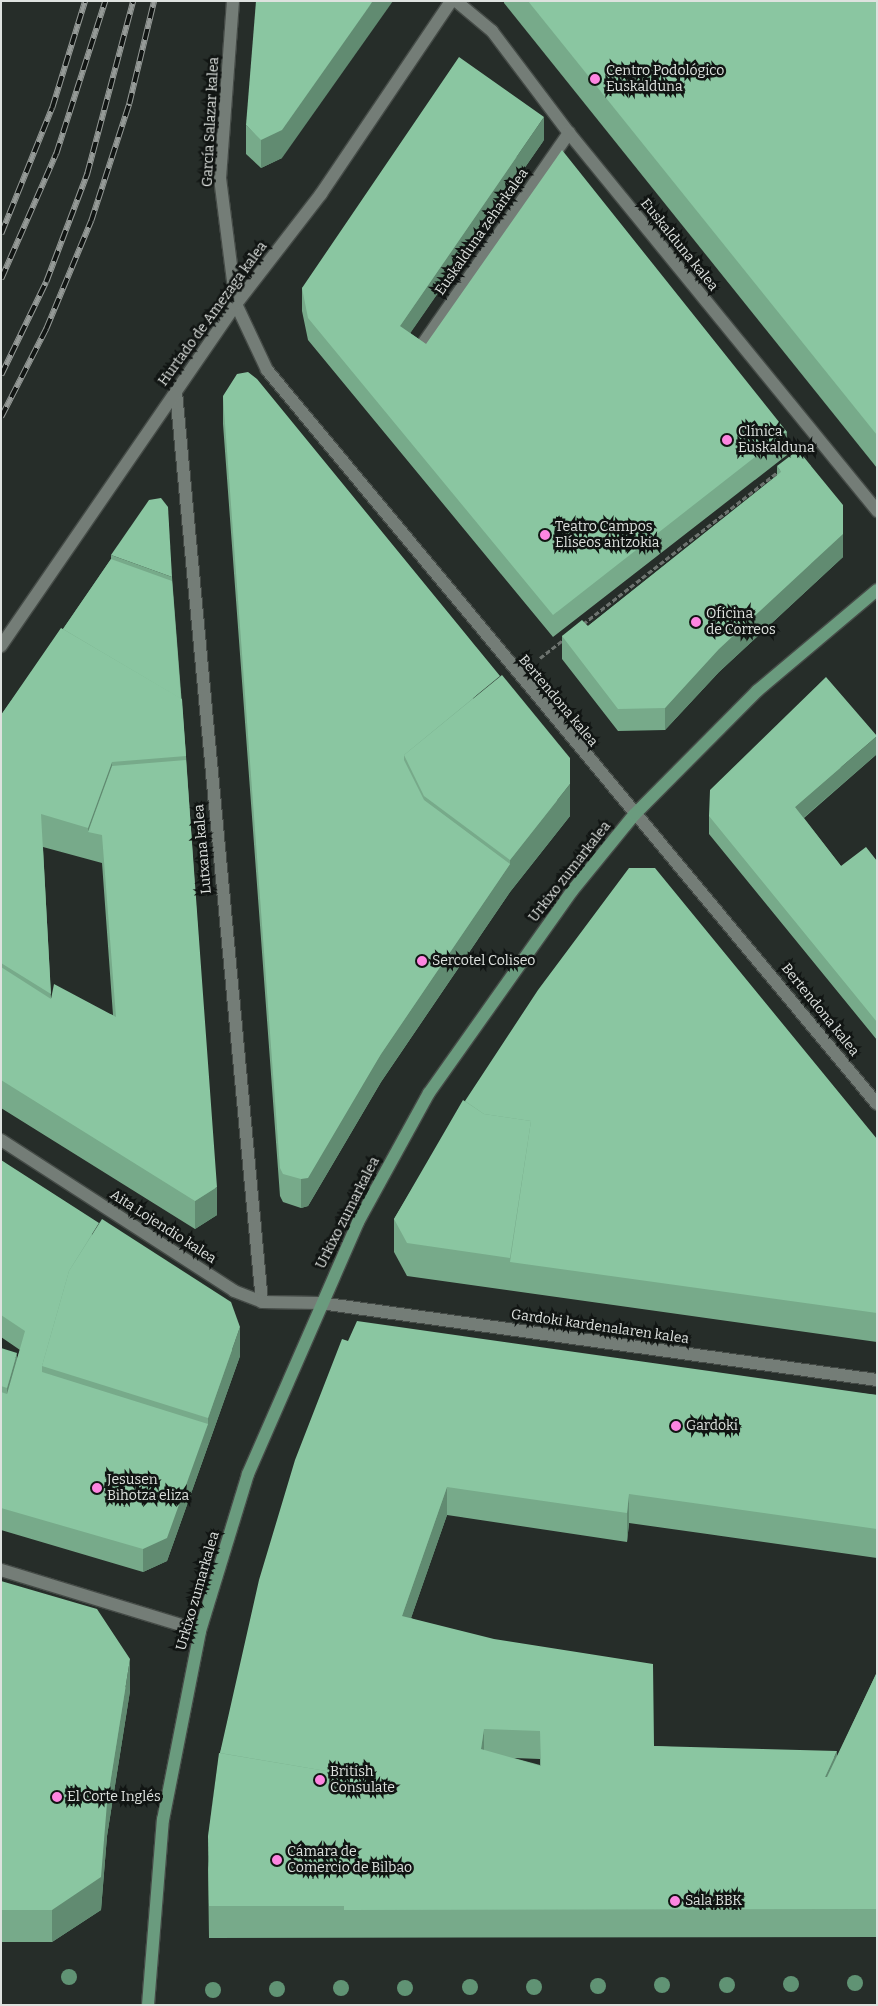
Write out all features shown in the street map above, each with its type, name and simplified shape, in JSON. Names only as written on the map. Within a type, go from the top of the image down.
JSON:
[{"type":"main road","name":"Urkixo zumarkalea","points":[[148,2005],[163,1820],[200,1631],[248,1474],[320,1303],[358,1222],[430,1093],[520,960],[634,815],[758,691],[877,590]]},
{"type":"street","name":"García Salazar kalea","points":[[233,1],[220,178],[236,304]]},
{"type":"street","name":"Hurtado de Amezaga kalea","points":[[1,646],[236,304],[321,194],[451,1]]},
{"type":"street","name":"Euskalduna kalea","points":[[456,1],[492,31],[569,134],[877,511]]},
{"type":"street","name":"Euskalduna zeharkalea","points":[[420,348],[569,134]]},
{"type":"street","name":"Bertendona kalea","points":[[236,304],[267,370],[517,676],[634,815],[674,857],[877,1104]]},
{"type":"street","name":"Lutxana kalea","points":[[176,392],[262,1302]]},
{"type":"street","name":"Aita Lojendio kalea","points":[[1,1140],[234,1291],[262,1302],[320,1303]]},
{"type":"street","name":"Gardoki kardenalaren kalea","points":[[320,1303],[877,1380]]},
{"type":"street","points":[[1,1570],[200,1631]]},
{"type":"path","points":[[579,628],[818,441]]},
{"type":"path","points":[[517,676],[571,634]]},
{"type":"building","points":[[256,1],[373,1],[282,130],[261,140],[246,125]]},
{"type":"building","points":[[528,1],[877,1],[877,435]]},
{"type":"building","points":[[459,57],[544,117],[400,326],[426,344],[562,150],[787,432],[553,615],[308,318],[302,288]]},
{"type":"building","points":[[248,372],[257,379],[500,676],[404,755],[404,760],[424,800],[510,864],[381,1054],[308,1178],[301,1179],[283,1174],[280,1168],[223,396],[237,374]]},
{"type":"building","name":"Oficina de Correos","points":[[798,450],[843,505],[843,534],[719,649],[665,708],[618,709],[562,636],[582,620],[588,626],[781,472],[777,466]]},
{"type":"building","points":[[161,498],[168,507],[172,577],[111,555],[149,500]]},
{"type":"building","points":[[111,559],[172,581],[181,699],[63,629]]},
{"type":"building","points":[[61,628],[182,699],[186,756],[112,762],[88,828],[41,814],[51,994],[1,963],[1,715]]},
{"type":"building","points":[[502,675],[570,758],[570,784],[510,860],[424,796],[404,755]]},
{"type":"building","points":[[826,677],[877,736],[795,807],[841,866],[866,847],[877,861],[877,1022],[709,816],[710,790]]},
{"type":"building","points":[[186,760],[217,1187],[195,1201],[1,1080],[1,967],[51,999],[54,984],[116,1017],[102,835],[88,832],[112,766]]},
{"type":"building","points":[[629,868],[655,868],[877,1139],[877,1313],[510,1262],[531,1121],[484,1114],[465,1101],[538,990]]},
{"type":"building","points":[[463,1100],[484,1114],[531,1121],[510,1258],[407,1243],[394,1219]]},
{"type":"building","points":[[1,1160],[99,1223],[69,1271],[42,1366],[42,1372],[208,1424],[167,1538],[143,1549],[1,1508],[1,1392],[7,1394],[25,1331],[1,1315]]},
{"type":"building","points":[[102,1219],[231,1302],[240,1327],[208,1418],[42,1366],[69,1271]]},
{"type":"building","points":[[357,1321],[877,1395],[877,1529],[629,1494],[627,1513],[447,1487],[402,1616],[494,1639],[653,1664],[654,1746],[837,1751],[825,1777],[877,1777],[877,1909],[344,1910],[344,1774],[220,1753],[259,1580],[295,1460],[342,1339],[348,1341]],"holes":[[[484,1729],[540,1731],[541,1766],[481,1749]]]},
{"type":"building","points":[[1,1348],[17,1353],[7,1388],[1,1386]]},
{"type":"building","name":"El Corte Inglés","points":[[1,1581],[97,1609],[130,1659],[107,1803],[101,1877],[52,1910],[1,1910]]},
{"type":"building","points":[[877,1672],[877,1777],[827,1777]]},
{"type":"building","name":"Cámara de Comercio de Bilbao","points":[[219,1753],[344,1774],[344,1906],[209,1906],[208,1836]]},
{"type":"railway","points":[[1,234],[52,108],[85,1]]},
{"type":"railway","points":[[1,279],[56,154],[105,1]]},
{"type":"railway","points":[[1,375],[46,282],[87,174],[133,1]]},
{"type":"railway","points":[[1,417],[46,329],[91,221],[129,104],[154,1]]},
{"type":"place","name":"Centro Podológico Euskalduna","points":[[595,79]]},
{"type":"place","name":"Clínica Euskalduna","points":[[727,440]]},
{"type":"place","name":"Teatro Campos Elíseos antzokia","points":[[545,535]]},
{"type":"place","name":"Oficina de Correos","points":[[696,622]]},
{"type":"place","name":"Sercotel Coliseo","points":[[422,961]]},
{"type":"place","name":"Gardoki","points":[[676,1426]]},
{"type":"place","name":"Jesusen Bihotza eliza","points":[[97,1488]]},
{"type":"place","name":"British Consulate","points":[[320,1780]]},
{"type":"place","name":"El Corte Inglés","points":[[57,1797]]},
{"type":"place","name":"Cámara de Comercio de Bilbao","points":[[277,1860]]},
{"type":"place","name":"Sala BBK","points":[[675,1901]]}]
